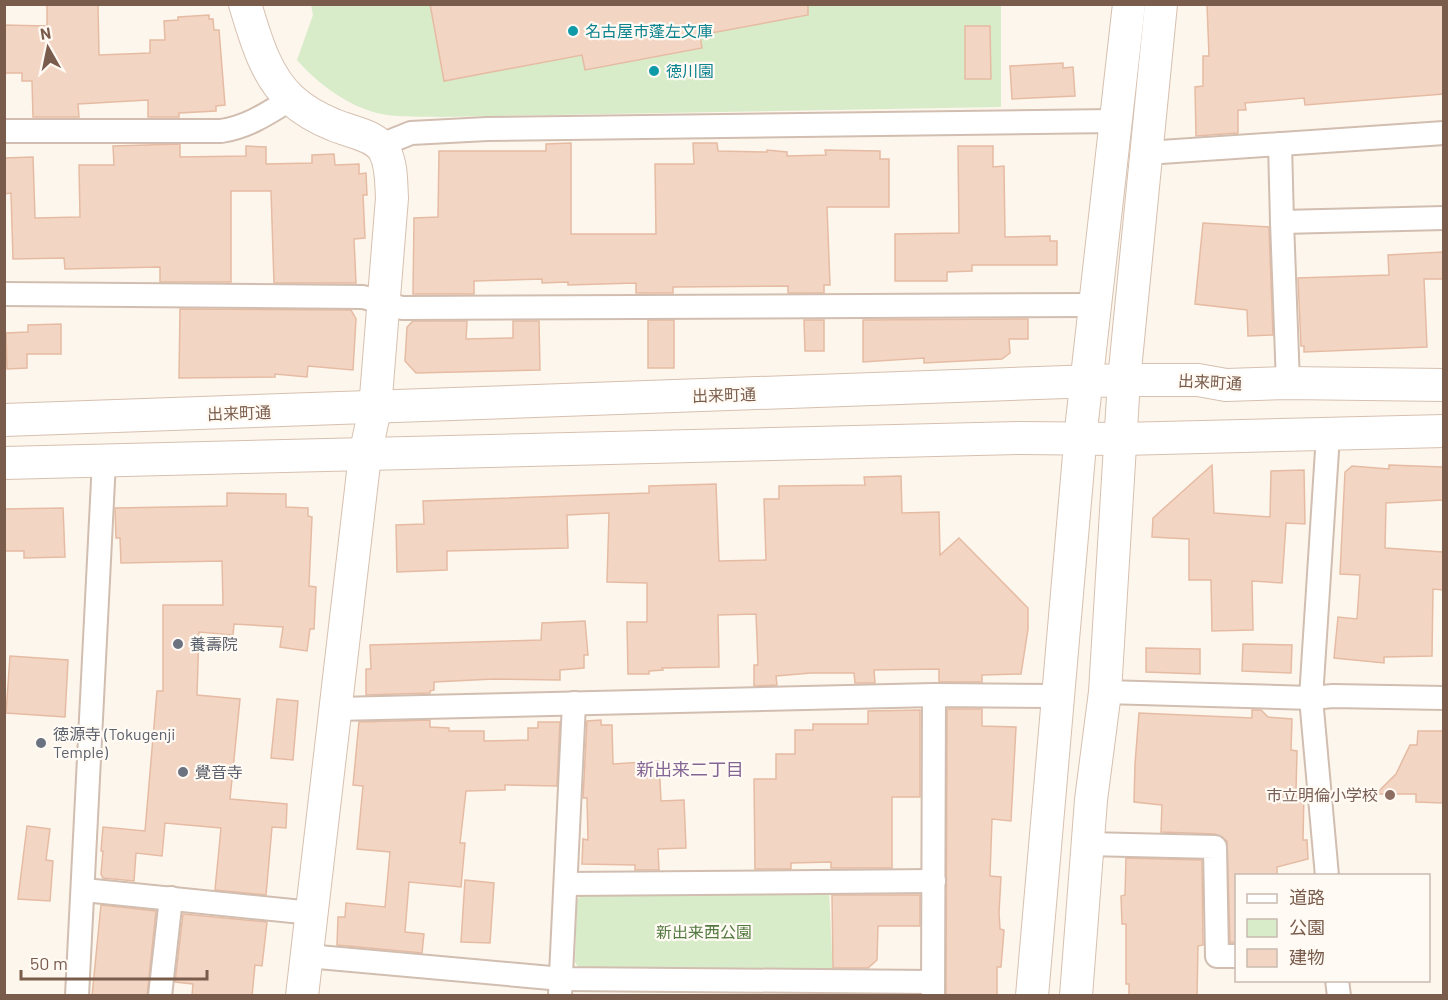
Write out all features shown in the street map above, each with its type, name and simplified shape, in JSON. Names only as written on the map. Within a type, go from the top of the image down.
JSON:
[{"type":"street","points":[[245,4],[261,52],[276,82],[291,99],[312,114],[381,145],[389,161],[392,198],[375,409],[364,455],[302,996]]},
{"type":"street","points":[[1032,996],[1080,438],[1129,4]]},
{"type":"street","points":[[1076,996],[1087,844],[1105,692],[1124,380],[1161,4]]},
{"type":"street","points":[[4,131],[221,131],[239,128],[260,119],[291,99]]},
{"type":"street","points":[[381,145],[411,133],[487,129],[1115,121]]},
{"type":"street","points":[[1146,153],[1443,133]]},
{"type":"street","points":[[1280,144],[1288,383]]},
{"type":"street","points":[[1282,222],[1443,218]]},
{"type":"street","points":[[4,294],[363,297],[402,308],[1096,305]]},
{"type":"street","name":"出来町通","points":[[4,420],[375,409],[1124,380],[1198,380],[1226,385],[1288,383],[1443,385]]},
{"type":"street","points":[[4,463],[1019,438],[1121,439],[1443,431]]},
{"type":"street","points":[[1327,874],[1311,698],[1328,435]]},
{"type":"street","points":[[77,996],[104,461]]},
{"type":"street","points":[[1105,692],[1311,698],[1333,696],[1443,698]]},
{"type":"street","points":[[336,709],[933,695],[1058,696]]},
{"type":"street","points":[[307,956],[561,987],[933,989],[933,695]]},
{"type":"street","points":[[561,987],[574,703]]},
{"type":"street","points":[[1087,844],[1215,847],[1217,956],[1235,956]]},
{"type":"street","points":[[566,884],[934,881]]},
{"type":"street","points":[[84,890],[312,913]]},
{"type":"street","points":[[160,996],[171,898]]},
{"type":"green space","name":"徳川園","points":[[311,5],[1001,5],[1001,107],[442,117],[389,115],[370,111],[335,94],[297,60],[313,15]]},
{"type":"green space","name":"新出来西公園","points":[[829,889],[833,975],[582,973],[575,962],[577,900],[586,890]]},
{"type":"building","points":[[47,4],[98,4],[99,55],[150,53],[150,40],[165,40],[164,21],[178,20],[178,17],[209,15],[209,19],[213,19],[214,30],[219,30],[225,105],[216,106],[216,111],[179,113],[179,117],[148,117],[148,100],[78,104],[79,117],[33,117],[32,81],[22,81],[22,73],[4,73],[4,25],[47,26]]},
{"type":"building","points":[[430,4],[808,4],[808,15],[700,35],[702,48],[585,70],[582,55],[444,81]]},
{"type":"building","points":[[1207,4],[1443,4],[1443,94],[1305,105],[1304,98],[1245,103],[1246,110],[1238,110],[1238,133],[1196,136],[1195,87],[1203,86],[1203,56],[1209,56]]},
{"type":"building","points":[[965,26],[990,26],[991,79],[965,79]]},
{"type":"building","points":[[1063,63],[1063,68],[1073,67],[1075,96],[1012,99],[1010,66]]},
{"type":"building","points":[[571,143],[571,234],[656,234],[655,164],[694,164],[693,143],[717,143],[718,151],[767,152],[767,150],[787,152],[787,156],[826,155],[825,150],[880,151],[880,159],[889,159],[889,207],[827,207],[830,285],[824,285],[824,293],[788,293],[788,286],[673,287],[673,293],[636,293],[636,283],[568,285],[568,282],[542,283],[542,279],[474,281],[474,294],[413,294],[414,218],[438,217],[439,151],[546,151],[546,144]]},
{"type":"building","points":[[180,144],[180,157],[246,156],[246,146],[266,147],[266,164],[312,163],[312,155],[334,154],[335,165],[359,164],[359,174],[366,173],[367,195],[363,195],[365,238],[354,239],[356,283],[274,283],[271,191],[231,191],[231,282],[160,282],[160,267],[65,269],[64,258],[13,259],[11,193],[4,194],[4,158],[33,157],[35,218],[80,217],[79,165],[114,165],[113,146]]},
{"type":"building","points":[[958,146],[993,146],[993,167],[1004,166],[1005,237],[1050,236],[1050,241],[1057,241],[1057,265],[972,265],[972,271],[947,272],[947,281],[895,281],[895,234],[959,233]]},
{"type":"building","points":[[1203,223],[1269,227],[1273,335],[1248,336],[1247,310],[1195,304]]},
{"type":"building","points":[[1443,252],[1443,279],[1424,279],[1427,347],[1304,352],[1304,346],[1301,346],[1298,278],[1389,275],[1388,255]]},
{"type":"building","points":[[180,309],[351,310],[356,319],[353,370],[308,366],[307,377],[275,374],[275,377],[179,378]]},
{"type":"building","points":[[1028,319],[1028,339],[1009,339],[1010,353],[1002,359],[924,363],[924,358],[863,362],[863,320]]},
{"type":"building","points":[[648,320],[674,320],[674,368],[648,368]]},
{"type":"building","points":[[804,320],[824,320],[824,351],[805,351]]},
{"type":"building","points":[[413,321],[467,321],[466,339],[513,338],[513,321],[539,321],[540,370],[416,373],[405,361],[407,327]]},
{"type":"building","points":[[61,324],[61,354],[27,354],[27,368],[7,369],[6,333],[28,332],[28,325]]},
{"type":"building","points":[[1212,465],[1214,513],[1270,517],[1271,471],[1304,470],[1305,524],[1286,523],[1282,583],[1252,581],[1253,630],[1212,631],[1211,580],[1189,580],[1189,539],[1152,537],[1153,518]]},
{"type":"building","points":[[1389,465],[1443,467],[1443,500],[1386,503],[1385,548],[1443,552],[1443,590],[1433,589],[1432,656],[1384,657],[1384,663],[1334,658],[1338,617],[1357,619],[1360,575],[1340,574],[1345,472],[1352,466],[1389,469]]},
{"type":"building","points":[[901,476],[902,513],[939,512],[940,555],[959,538],[1028,608],[1028,629],[1021,674],[982,675],[982,682],[939,682],[939,669],[874,670],[875,683],[855,683],[854,673],[811,673],[776,676],[777,685],[754,686],[754,665],[758,665],[756,614],[718,615],[719,667],[662,668],[663,670],[649,671],[649,674],[628,674],[627,622],[647,622],[647,583],[607,582],[609,513],[567,515],[568,548],[447,551],[447,570],[397,572],[396,525],[424,524],[423,501],[649,493],[649,486],[716,484],[719,561],[766,560],[764,499],[779,499],[779,486],[865,485],[864,477]]},
{"type":"building","points":[[227,493],[286,494],[286,507],[308,508],[308,516],[312,517],[309,586],[316,587],[314,629],[310,629],[307,651],[280,647],[283,627],[234,624],[233,635],[199,632],[197,695],[240,699],[230,799],[287,804],[286,828],[272,827],[266,895],[215,890],[221,828],[165,823],[162,856],[136,853],[134,881],[103,878],[101,874],[103,851],[101,851],[103,827],[145,831],[157,691],[163,691],[163,605],[223,605],[222,561],[121,563],[120,538],[116,538],[115,508],[227,506]]},
{"type":"building","points":[[63,508],[65,557],[24,558],[24,551],[4,551],[4,509]]},
{"type":"building","points":[[585,621],[588,655],[584,655],[584,668],[560,670],[560,680],[494,679],[434,682],[434,690],[430,693],[366,695],[366,669],[371,669],[370,645],[541,640],[542,623]]},
{"type":"building","points":[[1243,644],[1292,645],[1291,673],[1242,671]]},
{"type":"building","points":[[1146,648],[1200,649],[1200,674],[1146,672]]},
{"type":"building","points":[[10,656],[68,660],[65,717],[6,713]]},
{"type":"building","points":[[277,699],[298,701],[293,760],[271,758]]},
{"type":"building","points":[[947,709],[982,709],[982,726],[1016,727],[1011,821],[992,819],[990,876],[1001,877],[999,913],[1000,929],[1004,930],[1001,967],[997,967],[997,996],[946,996]]},
{"type":"building","points":[[920,710],[920,797],[892,797],[892,868],[831,868],[831,862],[791,863],[791,869],[755,869],[754,779],[776,779],[776,754],[795,754],[795,730],[813,730],[813,724],[868,724],[868,711]]},
{"type":"building","points":[[1252,710],[1261,710],[1268,717],[1292,719],[1291,750],[1297,751],[1296,791],[1304,792],[1303,840],[1307,840],[1308,859],[1277,867],[1277,874],[1235,874],[1235,942],[1230,942],[1227,841],[1215,834],[1161,832],[1162,805],[1134,802],[1139,713],[1252,718]]},
{"type":"building","points":[[430,720],[430,727],[449,728],[449,731],[484,731],[484,741],[528,740],[528,728],[538,728],[538,722],[560,722],[557,786],[505,785],[505,790],[466,791],[460,843],[465,843],[461,887],[409,882],[405,932],[424,934],[422,953],[337,945],[338,917],[345,917],[346,903],[385,907],[390,852],[357,849],[363,786],[353,785],[359,722]]},
{"type":"building","points":[[601,720],[601,725],[612,725],[613,764],[659,761],[661,801],[684,800],[686,848],[658,849],[659,870],[635,870],[635,865],[582,864],[583,839],[588,840],[587,798],[583,798],[587,721]]},
{"type":"building","points":[[1418,731],[1443,731],[1443,803],[1416,802],[1416,794],[1376,794],[1396,774],[1410,745],[1417,745]]},
{"type":"building","points":[[27,826],[50,829],[46,860],[53,861],[50,901],[18,899]]},
{"type":"building","points":[[1126,858],[1202,860],[1203,945],[1198,946],[1197,996],[1129,996],[1129,984],[1126,984],[1126,924],[1122,924],[1121,896],[1125,895]]},
{"type":"building","points":[[465,880],[494,883],[490,943],[461,942]]},
{"type":"building","points":[[832,895],[920,895],[920,926],[878,926],[877,960],[868,968],[833,968]]},
{"type":"building","points":[[101,905],[156,911],[147,996],[92,996]]},
{"type":"building","points":[[183,914],[267,922],[262,966],[255,965],[252,996],[192,996],[193,984],[175,982]]},
{"type":"place","name":"名古屋市蓬左文庫","points":[[573,31]]},
{"type":"place","name":"徳川園","points":[[654,71]]},
{"type":"place","name":"養壽院","points":[[178,644]]},
{"type":"place","name":"徳源寺 (Tokugenji Temple)","points":[[41,743]]},
{"type":"place","name":"覺音寺","points":[[183,772]]},
{"type":"place","name":"市立明倫小学校","points":[[1390,795]]},
{"type":"district","name":"新出来二丁目","points":[[690,770]]}]
